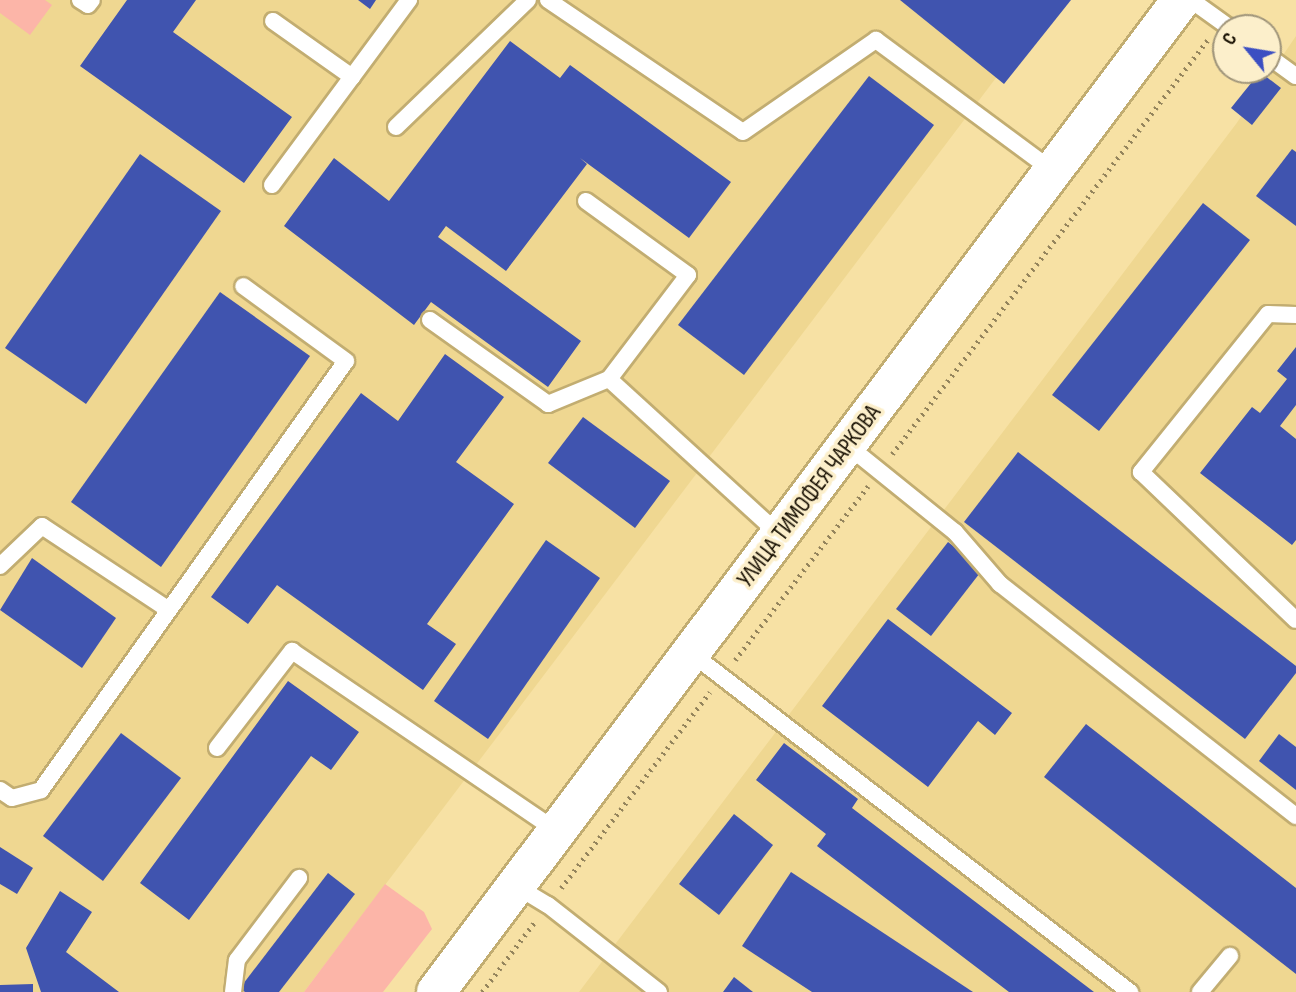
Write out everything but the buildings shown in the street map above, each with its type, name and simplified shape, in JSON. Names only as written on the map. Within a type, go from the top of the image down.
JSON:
[{"type":"main road","name":"УЛИЦА ТИМОФЕЯ ЧАРКОВА","points":[[436,992],[532,895],[557,831],[1181,0]]},
{"type":"lane","points":[[80,0],[88,5],[92,0]]},
{"type":"lane","points":[[272,185],[409,0]]},
{"type":"lane","points":[[396,127],[528,0]]},
{"type":"lane","points":[[548,0],[743,132],[876,40],[1053,171]]},
{"type":"lane","points":[[1191,0],[1212,15]]},
{"type":"lane","points":[[273,20],[352,77]]},
{"type":"lane","points":[[430,320],[548,404],[609,379],[688,275],[586,201]]},
{"type":"lane","points":[[0,790],[12,798],[41,790],[166,608],[346,360],[243,286]]},
{"type":"lane","points":[[1296,314],[1268,314],[1142,472],[1296,620]]},
{"type":"lane","points":[[609,379],[780,535]]},
{"type":"lane","points":[[847,445],[956,533],[1000,584],[1296,816]]},
{"type":"lane","points":[[0,566],[41,526],[166,608]]},
{"type":"lane","points":[[218,748],[292,651],[557,831]]},
{"type":"lane","points":[[691,653],[1130,992]]},
{"type":"lane","points":[[233,992],[237,960],[299,878]]},
{"type":"lane","points":[[532,895],[659,992]]},
{"type":"lane","points":[[1200,992],[1230,956]]},
{"type":"path","points":[[482,992],[532,895],[722,677],[1212,43]]},
{"type":"shaded area","points":[[0,0],[1055,0],[304,992],[0,992]]},
{"type":"shaded area","points":[[0,0],[45,0],[52,5],[30,35],[0,13]]},
{"type":"shaded area","points":[[1296,36],[1296,992],[579,992],[1236,124],[1263,84],[1282,84],[1282,57]]},
{"type":"shaded area","points":[[385,884],[424,912],[432,929],[383,992],[304,992]]}]
